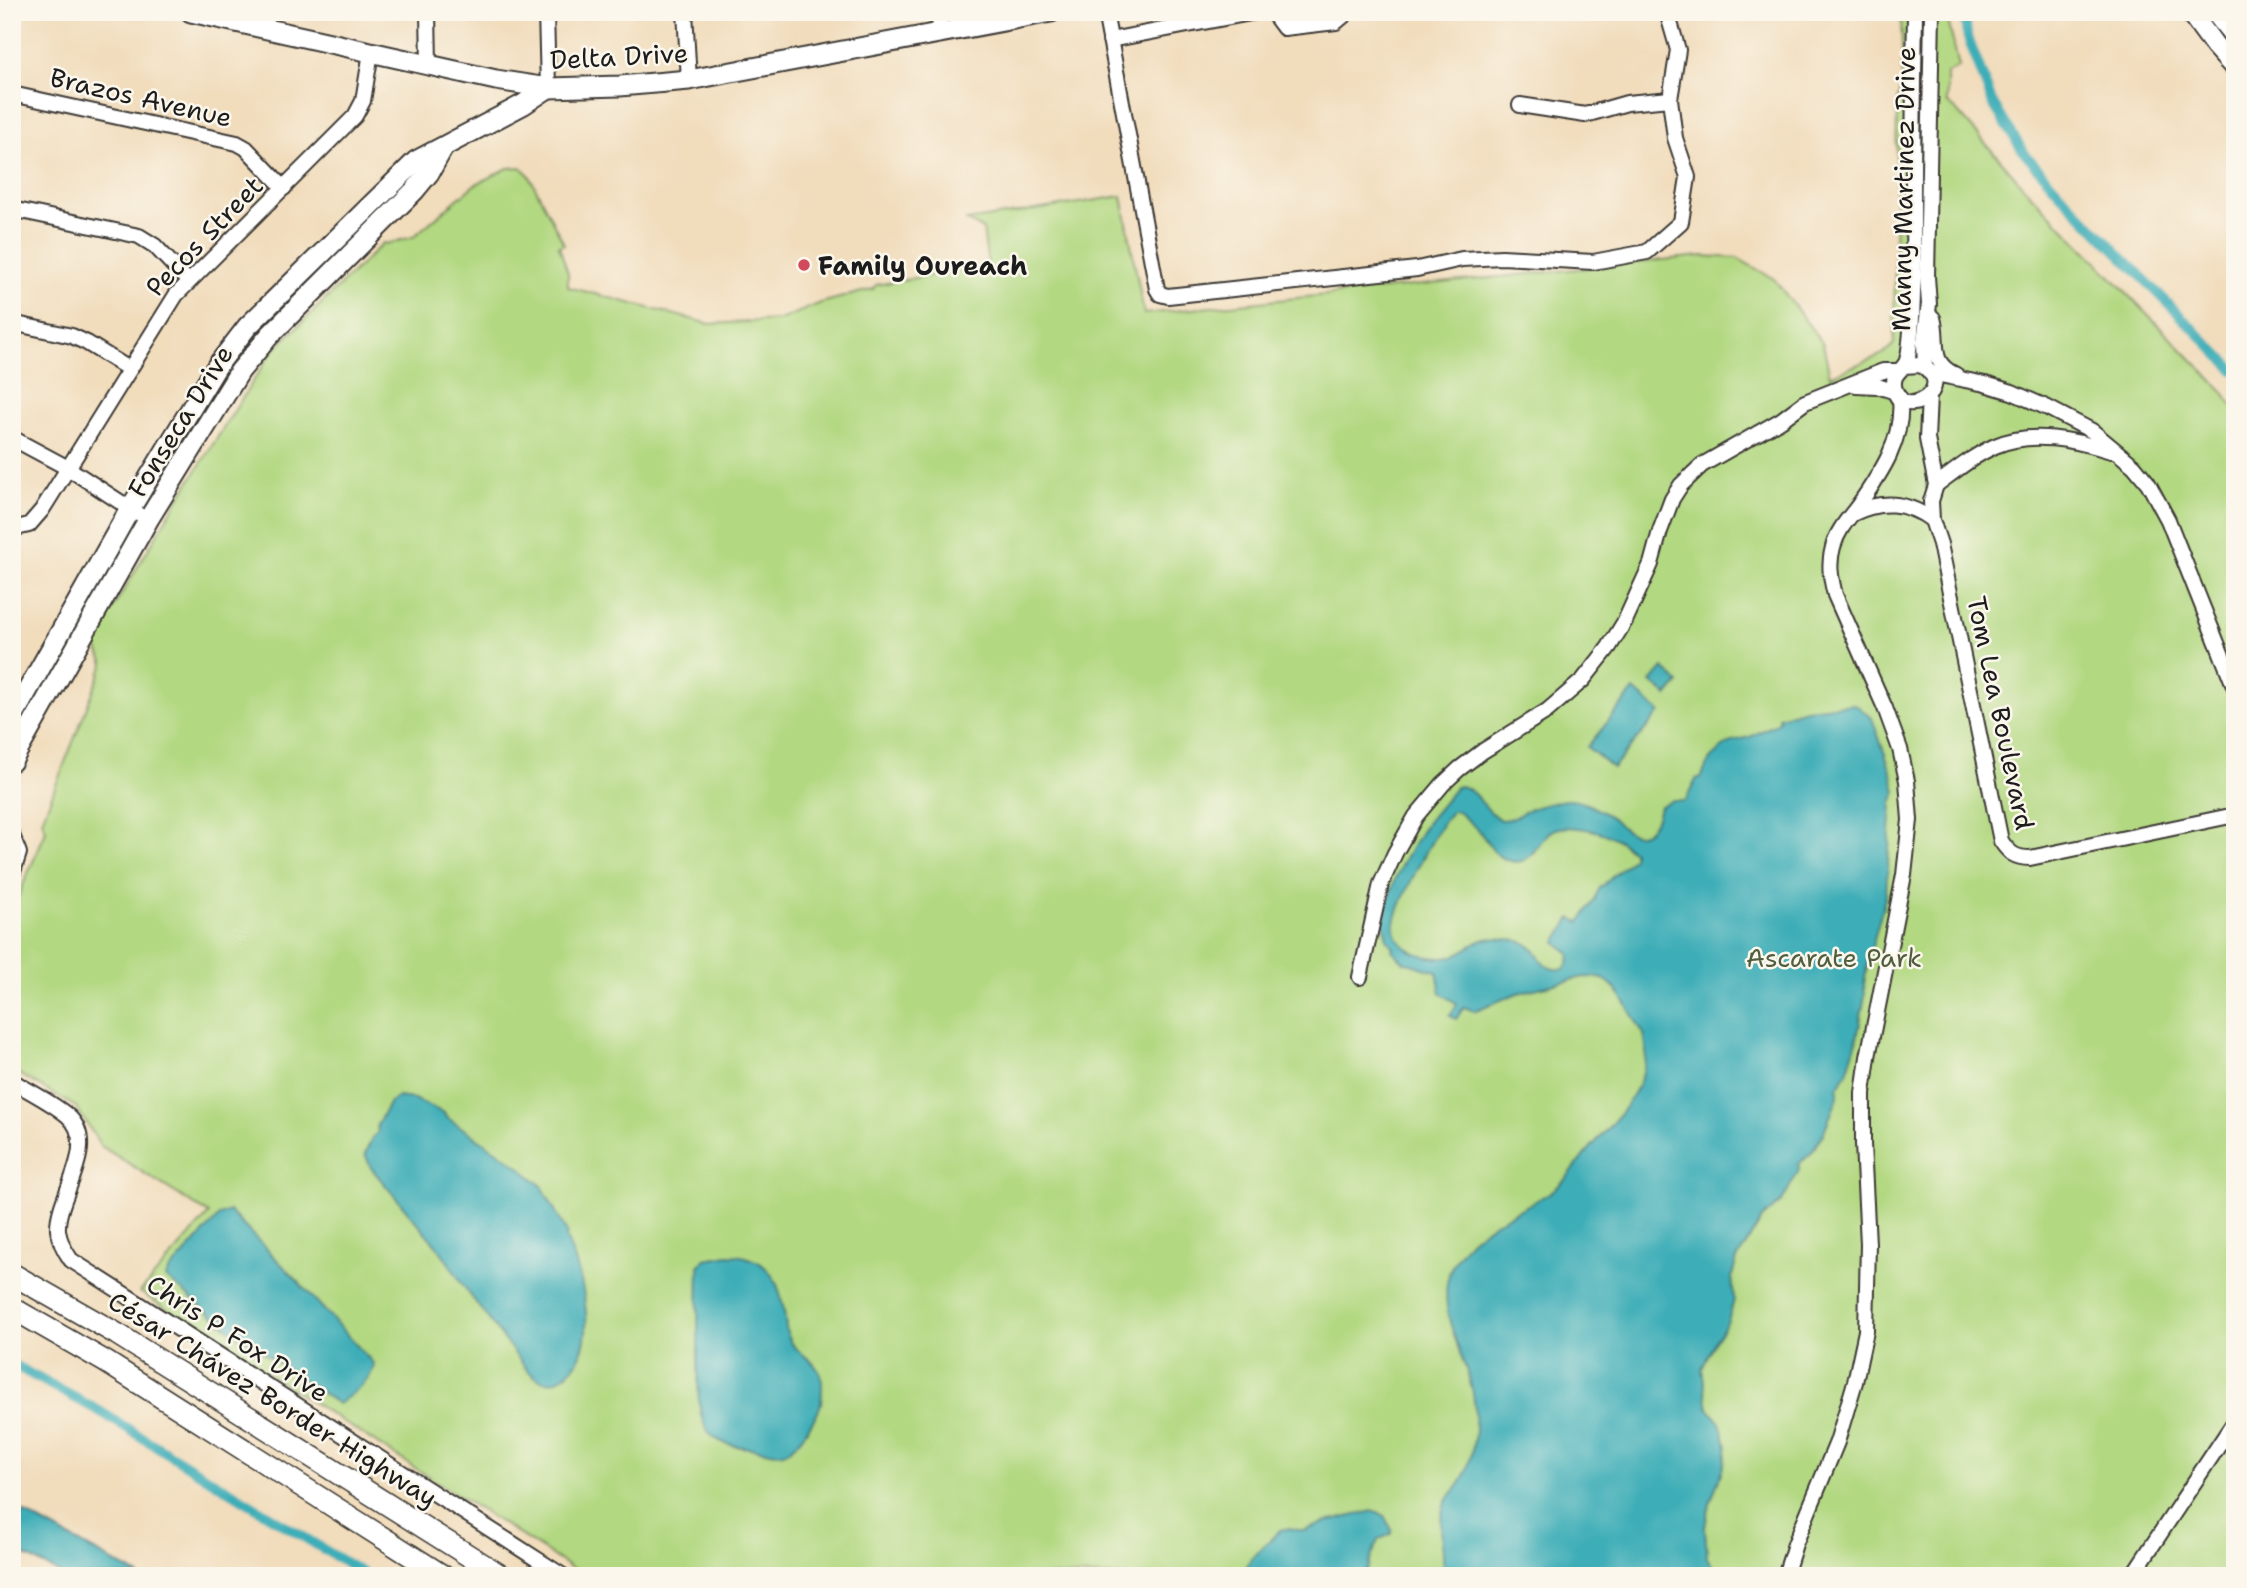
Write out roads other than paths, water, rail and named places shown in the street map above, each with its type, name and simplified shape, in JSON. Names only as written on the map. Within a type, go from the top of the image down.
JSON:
[{"type":"highway","points":[[12,1261],[117,1334]]},
{"type":"highway","name":"César Chávez Border Highway","points":[[12,1274],[117,1334],[501,1576]]},
{"type":"highway","points":[[12,1308],[106,1362],[443,1576]]},
{"type":"highway","points":[[12,1319],[106,1362]]},
{"type":"main road","name":"Delta Drive","points":[[191,12],[496,80],[548,88],[689,80],[1051,12]]},
{"type":"main road","points":[[2190,12],[2215,47],[2235,68]]},
{"type":"main road","points":[[2215,12],[2235,37]]},
{"type":"main road","points":[[488,123],[499,98],[496,80]]},
{"type":"main road","name":"Fonseca Drive","points":[[12,718],[130,509],[217,366],[247,327],[416,161],[532,100],[548,88]]},
{"type":"main road","name":"Fonseca Drive","points":[[12,761],[148,520],[248,360],[415,190],[429,173],[443,148]]},
{"type":"street","points":[[428,12],[429,64]]},
{"type":"street","points":[[546,12],[548,88]]},
{"type":"street","points":[[685,12],[689,80]]},
{"type":"street","points":[[939,12],[940,33]]},
{"type":"street","points":[[1105,12],[1157,289],[1160,294],[1168,296],[1418,269],[1462,259],[1502,257],[1592,262],[1647,252],[1681,222],[1688,177],[1675,138],[1670,99],[1678,50],[1667,12]]},
{"type":"street","points":[[1110,40],[1256,12]]},
{"type":"street","points":[[1272,12],[1284,28],[1336,22],[1348,12]]},
{"type":"street","name":"Manny Martinez Drive","points":[[1901,368],[1910,339],[1913,275],[1915,12]]},
{"type":"street","name":"Manny Martinez Drive","points":[[1928,370],[1924,342],[1929,303],[1931,12]]},
{"type":"street","name":"Pecos Street","points":[[18,528],[35,520],[160,317],[188,281],[346,126],[360,109],[371,52]]},
{"type":"street","name":"Brazos Avenue","points":[[12,94],[237,144],[246,148],[284,188]]},
{"type":"street","points":[[1913,98],[1931,98]]},
{"type":"street","points":[[1520,105],[1585,115],[1627,103],[1670,99]]},
{"type":"street","points":[[1913,203],[1929,203]]},
{"type":"street","points":[[12,209],[139,236],[155,246],[188,281]]},
{"type":"street","points":[[1929,303],[1936,325],[1936,354],[1939,363],[1952,374],[1967,380]]},
{"type":"street","points":[[12,323],[72,336],[129,369]]},
{"type":"street","points":[[1882,371],[1902,354],[1910,339]]},
{"type":"street","points":[[1360,977],[1381,884],[1416,816],[1459,769],[1547,711],[1583,680],[1626,621],[1651,564],[1672,499],[1681,485],[1702,465],[1805,402],[1882,371],[1915,363],[1928,370],[2012,392],[2092,431],[2134,466],[2148,484],[2168,520],[2235,688]]},
{"type":"street","points":[[1785,1576],[1837,1442],[1855,1382],[1866,1331],[1868,1244],[1863,1093],[1908,850],[1909,799],[1900,749],[1885,708],[1835,595],[1831,578],[1833,547],[1837,537],[1882,470],[1898,432],[1898,395],[1894,381],[1901,368]]},
{"type":"street","points":[[1851,385],[1877,386],[1911,403],[1918,403],[1929,396],[1934,385],[1928,370]]},
{"type":"street","name":"Tom Lea Boulevard","points":[[1929,396],[1927,439],[1936,485],[1931,501],[1932,520],[1940,544],[2001,841],[2007,851],[2014,856],[2030,858],[2235,815]]},
{"type":"street","points":[[12,438],[68,467],[148,520]]},
{"type":"street","points":[[1936,485],[1981,453],[2012,440],[2063,439],[2084,442],[2119,453]]},
{"type":"street","points":[[1852,514],[1871,506],[1893,504],[1920,511],[1932,520]]},
{"type":"street","points":[[12,835],[19,853],[12,875]]},
{"type":"street","name":"Chris P Fox Drive","points":[[12,1081],[68,1116],[78,1133],[77,1168],[58,1220],[60,1240],[71,1260],[563,1576]]},
{"type":"street","points":[[2132,1576],[2235,1421]]},
{"type":"water","points":[[1663,668],[1679,683],[1667,696],[1651,682]]},
{"type":"water","points":[[1634,690],[1660,712],[1613,768],[1587,747]]},
{"type":"water","points":[[1855,704],[1872,718],[1896,792],[1892,804],[1886,895],[1867,965],[1865,995],[1856,1044],[1847,1072],[1838,1088],[1838,1097],[1823,1134],[1811,1153],[1799,1164],[1799,1170],[1782,1201],[1762,1219],[1737,1259],[1732,1276],[1734,1300],[1728,1321],[1702,1369],[1708,1408],[1720,1423],[1727,1446],[1705,1526],[1707,1558],[1719,1576],[1441,1576],[1443,1508],[1466,1472],[1475,1427],[1473,1394],[1448,1315],[1447,1282],[1452,1266],[1471,1240],[1496,1222],[1552,1191],[1567,1178],[1630,1099],[1639,1084],[1646,1052],[1644,1034],[1623,999],[1613,986],[1599,978],[1584,977],[1518,993],[1474,1011],[1464,1007],[1456,1019],[1450,1015],[1457,1004],[1441,993],[1437,972],[1404,962],[1392,950],[1387,939],[1384,912],[1395,879],[1427,822],[1456,787],[1461,786],[1472,792],[1501,820],[1539,806],[1573,800],[1585,803],[1614,819],[1631,833],[1643,833],[1653,825],[1660,806],[1672,801],[1685,801],[1710,759],[1723,747],[1779,722],[1779,717],[1805,709]],"holes":[[[1452,811],[1457,811],[1477,829],[1498,855],[1507,860],[1523,861],[1534,852],[1547,834],[1567,827],[1610,836],[1633,852],[1633,858],[1599,889],[1580,922],[1571,918],[1556,942],[1570,954],[1564,969],[1548,967],[1530,946],[1513,940],[1486,939],[1442,958],[1428,957],[1402,944],[1395,931],[1395,921],[1407,889],[1437,833]]]},
{"type":"water","points":[[398,1097],[414,1099],[444,1113],[446,1117],[512,1161],[542,1186],[567,1233],[566,1238],[578,1272],[586,1312],[582,1350],[574,1366],[561,1378],[552,1382],[543,1381],[528,1371],[467,1291],[440,1250],[371,1168],[365,1154],[372,1138],[378,1132],[377,1125],[390,1102]]},
{"type":"water","points":[[229,1211],[374,1364],[365,1382],[338,1404],[228,1328],[166,1278],[168,1272],[220,1215]]},
{"type":"water","points":[[728,1255],[744,1256],[756,1261],[766,1267],[773,1276],[782,1299],[789,1337],[819,1373],[822,1384],[819,1408],[802,1437],[787,1451],[772,1452],[720,1441],[709,1433],[702,1418],[698,1387],[699,1266],[705,1259]]},
{"type":"water","points":[[12,1506],[140,1576],[65,1576],[12,1549]]},
{"type":"water","points":[[1373,1511],[1384,1517],[1392,1529],[1391,1534],[1378,1540],[1367,1569],[1360,1576],[1240,1576],[1254,1556],[1280,1530],[1290,1528],[1304,1531],[1326,1522]]},
{"type":"waterway","points":[[1964,12],[1967,35],[1993,104],[2025,154],[2068,202],[2235,371]]},
{"type":"waterway","points":[[12,1364],[101,1412],[367,1576]]},
{"type":"place","name":"Family Oureach","points":[[804,265]]},
{"type":"park label","name":"Ascarate Park","points":[[1834,957]]}]
